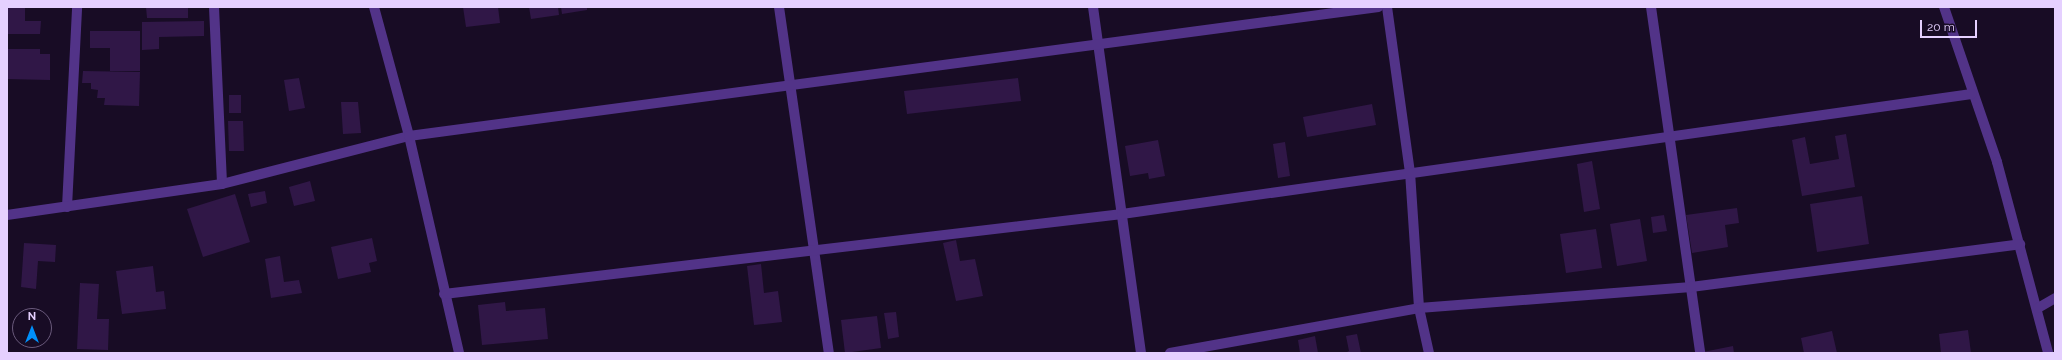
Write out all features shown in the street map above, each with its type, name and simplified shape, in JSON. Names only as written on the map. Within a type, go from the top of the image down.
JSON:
[{"type":"street","points":[[67,207],[77,7]]},
{"type":"street","points":[[214,7],[222,184]]},
{"type":"street","points":[[374,7],[409,136],[444,294],[459,353]]},
{"type":"street","points":[[779,7],[829,353]]},
{"type":"street","points":[[1093,7],[1141,353]]},
{"type":"street","points":[[7,214],[67,207],[222,184],[409,136],[1378,7]]},
{"type":"street","points":[[1387,7],[1410,172],[1419,308],[1429,353]]},
{"type":"street","points":[[1651,7],[1700,353]]},
{"type":"street","points":[[1944,7],[1972,94],[1997,162],[2038,308],[2048,353]]},
{"type":"street","points":[[444,294],[1122,214],[1410,172],[1972,94]]},
{"type":"street","points":[[1170,353],[1419,308],[1691,287],[2020,244]]},
{"type":"street","points":[[2038,308],[2055,298]]},
{"type":"building","points":[[7,7],[25,7],[25,21],[41,21],[40,34],[7,34]]},
{"type":"building","points":[[146,7],[188,7],[188,18],[147,18]]},
{"type":"building","points":[[463,7],[498,7],[500,23],[466,27]]},
{"type":"building","points":[[529,7],[558,7],[559,15],[531,19]]},
{"type":"building","points":[[561,7],[587,7],[587,10],[562,14]]},
{"type":"building","points":[[204,21],[204,36],[159,37],[159,49],[142,50],[142,22]]},
{"type":"building","points":[[90,31],[140,31],[140,71],[110,71],[110,48],[90,48]]},
{"type":"building","points":[[7,49],[40,49],[40,54],[50,54],[50,80],[7,79]]},
{"type":"building","points":[[83,71],[140,72],[139,106],[104,105],[105,98],[97,98],[98,90],[91,89],[91,83],[82,83]]},
{"type":"building","points":[[299,78],[305,108],[289,111],[284,80]]},
{"type":"building","points":[[1018,78],[1021,101],[907,114],[904,91]]},
{"type":"building","points":[[229,95],[241,95],[241,113],[229,113]]},
{"type":"building","points":[[341,102],[358,102],[361,133],[343,134]]},
{"type":"building","points":[[1372,104],[1376,125],[1307,137],[1303,117]]},
{"type":"building","points":[[228,121],[243,121],[244,151],[229,151]]},
{"type":"building","points":[[1846,134],[1855,187],[1802,196],[1792,140],[1805,137],[1810,164],[1839,159],[1835,136]]},
{"type":"building","points":[[1158,140],[1165,176],[1149,179],[1148,173],[1130,176],[1125,146]]},
{"type":"building","points":[[1285,142],[1290,176],[1278,178],[1273,144]]},
{"type":"building","points":[[1592,161],[1600,209],[1584,212],[1577,164]]},
{"type":"building","points":[[310,181],[315,201],[294,206],[289,187]]},
{"type":"building","points":[[265,191],[267,203],[251,207],[248,194]]},
{"type":"building","points":[[235,194],[250,242],[203,257],[187,209]]},
{"type":"building","points":[[1862,196],[1869,244],[1817,252],[1810,204]]},
{"type":"building","points":[[1737,208],[1739,223],[1725,225],[1728,247],[1692,253],[1686,215]]},
{"type":"building","points":[[1664,215],[1667,231],[1653,233],[1651,217]]},
{"type":"building","points":[[1640,219],[1647,261],[1617,266],[1610,224]]},
{"type":"building","points":[[1596,229],[1602,268],[1566,273],[1560,234]]},
{"type":"building","points":[[372,238],[377,261],[369,263],[371,272],[338,279],[331,247]]},
{"type":"building","points":[[956,240],[960,261],[975,259],[983,296],[956,301],[943,243]]},
{"type":"building","points":[[24,243],[56,245],[55,262],[38,261],[36,289],[21,287]]},
{"type":"building","points":[[280,256],[284,282],[299,280],[302,293],[271,298],[265,259]]},
{"type":"building","points":[[761,264],[764,293],[778,291],[782,322],[754,325],[747,266]]},
{"type":"building","points":[[153,266],[156,292],[164,291],[166,309],[122,314],[116,271]]},
{"type":"building","points":[[80,283],[99,284],[97,319],[109,319],[108,350],[77,349]]},
{"type":"building","points":[[505,302],[506,311],[545,308],[548,339],[482,345],[478,305]]},
{"type":"building","points":[[896,312],[899,337],[888,339],[884,313]]},
{"type":"building","points":[[877,316],[881,348],[845,353],[841,320]]},
{"type":"building","points":[[1968,330],[1971,353],[1941,353],[1939,334]]},
{"type":"building","points":[[1832,331],[1837,353],[1804,353],[1801,338]]},
{"type":"building","points":[[1357,334],[1361,353],[1345,353],[1349,351],[1346,336]]},
{"type":"building","points":[[1315,336],[1318,353],[1300,353],[1298,340]]},
{"type":"building","points":[[1733,346],[1734,353],[1703,353],[1703,352]]}]
